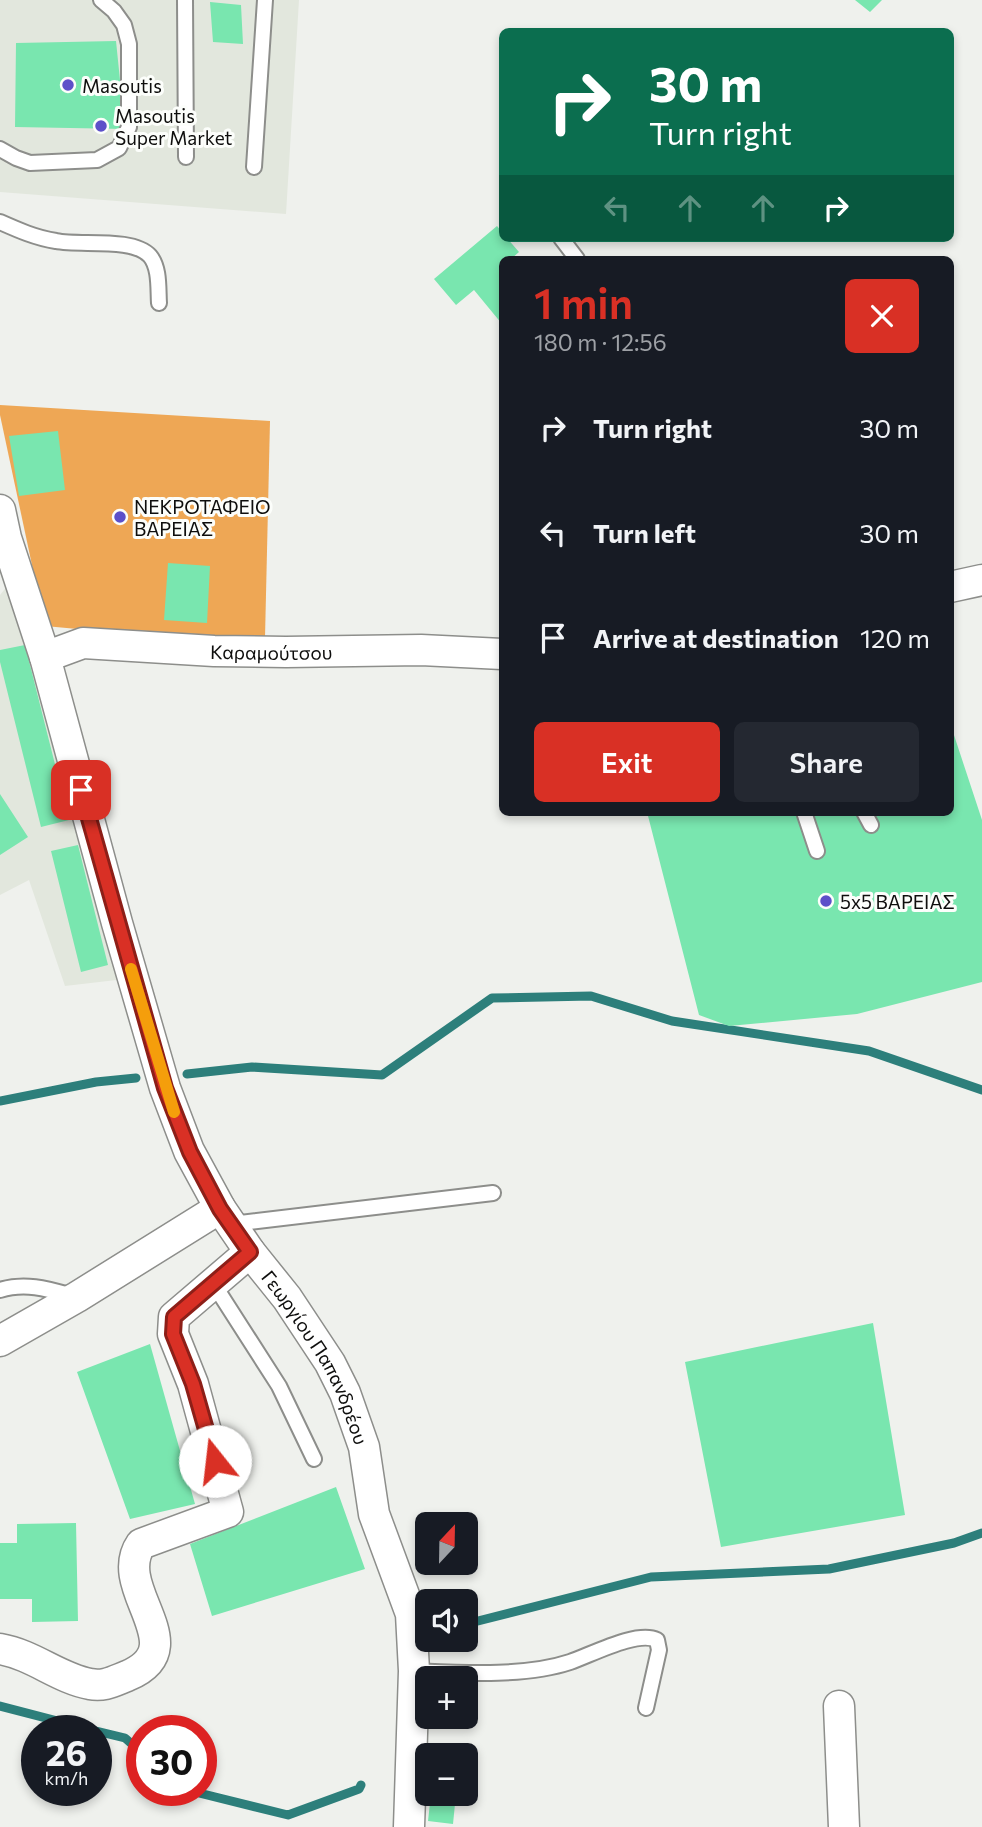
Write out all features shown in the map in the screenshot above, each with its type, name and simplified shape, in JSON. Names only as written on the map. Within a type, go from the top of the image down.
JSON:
[{"type":"street","name":"Γεωργίου Παπανδρέου","points":[[0,510],[6,538],[45,657],[120,935],[165,1088],[190,1152],[226,1216],[250,1252],[287,1298],[330,1363],[355,1419],[364,1447],[374,1514],[411,1614],[414,1671],[409,1827]]},
{"type":"street","points":[[954,586],[982,579]]},
{"type":"street","name":"Καραμούτσου","points":[[45,657],[83,643],[214,651],[421,650],[499,654]]},
{"type":"street","points":[[0,1341],[226,1216]]},
{"type":"street","points":[[0,1649],[29,1656],[71,1679],[91,1684],[104,1685],[142,1670],[149,1664],[156,1640],[132,1569],[135,1552],[141,1544],[228,1512],[193,1384],[173,1334],[174,1317],[250,1252]]},
{"type":"street","points":[[839,1706],[844,1827]]},
{"type":"lane","points":[[0,149],[30,163],[97,160],[119,148],[129,127],[130,44],[124,25],[114,11],[101,0]]},
{"type":"lane","points":[[186,0],[186,157]]},
{"type":"lane","points":[[254,167],[265,0]]},
{"type":"lane","points":[[0,222],[56,242],[122,244],[144,251],[156,268],[159,303]]},
{"type":"lane","points":[[564,242],[575,256]]},
{"type":"lane","points":[[805,816],[817,851]]},
{"type":"lane","points":[[226,1216],[493,1193]]},
{"type":"lane","points":[[214,1283],[279,1386],[314,1459]]},
{"type":"lane","points":[[0,1290],[40,1287],[77,1297]]},
{"type":"lane","points":[[414,1671],[515,1671],[566,1664],[636,1638],[649,1636],[657,1640],[659,1650],[646,1708]]},
{"type":"shaded area","points":[[0,0],[299,0],[286,214],[0,192]]},
{"type":"shaded area","points":[[0,405],[270,421],[265,638],[142,635],[45,626]]},
{"type":"shaded area","points":[[13,579],[125,979],[65,986],[29,880],[0,895],[0,595]]},
{"type":"building","points":[[855,0],[882,0],[870,12]]},
{"type":"building","points":[[210,2],[241,5],[243,44],[213,42]]},
{"type":"building","name":"Masoutis","points":[[116,41],[125,129],[15,127],[16,43]]},
{"type":"building","points":[[497,226],[499,242],[510,242],[519,252],[514,256],[499,256],[499,320],[474,290],[456,305],[434,279]]},
{"type":"building","points":[[58,431],[65,490],[19,496],[9,436]]},
{"type":"building","points":[[168,563],[210,566],[207,623],[164,620]]},
{"type":"building","points":[[25,645],[69,820],[41,827],[0,662],[0,650]]},
{"type":"building","name":"5x5 ΒΑΡΕΙΑΣ","points":[[954,735],[982,820],[982,982],[857,1014],[729,1026],[699,1015],[648,816],[954,816]]},
{"type":"building","points":[[0,794],[28,837],[0,855]]},
{"type":"building","points":[[78,845],[108,965],[81,972],[51,851]]},
{"type":"building","points":[[873,1323],[905,1515],[721,1547],[685,1362]]},
{"type":"building","points":[[150,1344],[195,1504],[130,1519],[77,1372]]},
{"type":"building","points":[[336,1487],[365,1569],[212,1616],[190,1544]]},
{"type":"building","points":[[76,1523],[78,1621],[32,1622],[32,1599],[0,1599],[0,1543],[17,1543],[17,1524]]},
{"type":"building","points":[[430,1806],[455,1806],[453,1824],[428,1821]]},
{"type":"waterway","points":[[187,1074],[252,1067],[382,1075],[492,998],[591,996],[672,1021],[869,1051],[982,1090]]},
{"type":"waterway","points":[[0,1101],[96,1082],[136,1078]]},
{"type":"waterway","points":[[478,1621],[651,1577],[829,1569],[954,1543],[982,1533]]},
{"type":"waterway","points":[[0,1706],[35,1715]]},
{"type":"waterway","points":[[112,1735],[126,1739]]},
{"type":"waterway","points":[[217,1797],[288,1815],[359,1789],[361,1785]]},
{"type":"slow traffic","points":[[131,969],[174,1112]]},
{"type":"place","name":"Masoutis","points":[[68,85]]},
{"type":"place","name":"Masoutis Super Market","points":[[101,126]]},
{"type":"place","name":"ΝΕΚΡΟΤΑΦΕΙΟ ΒΑΡΕΙΑΣ","points":[[120,517]]},
{"type":"place","name":"5x5 ΒΑΡΕΙΑΣ","points":[[826,901]]},
{"type":"route","points":[[81,790],[165,1088],[190,1152],[220,1209],[250,1252],[174,1317],[173,1334],[193,1384],[215,1461]]}]
